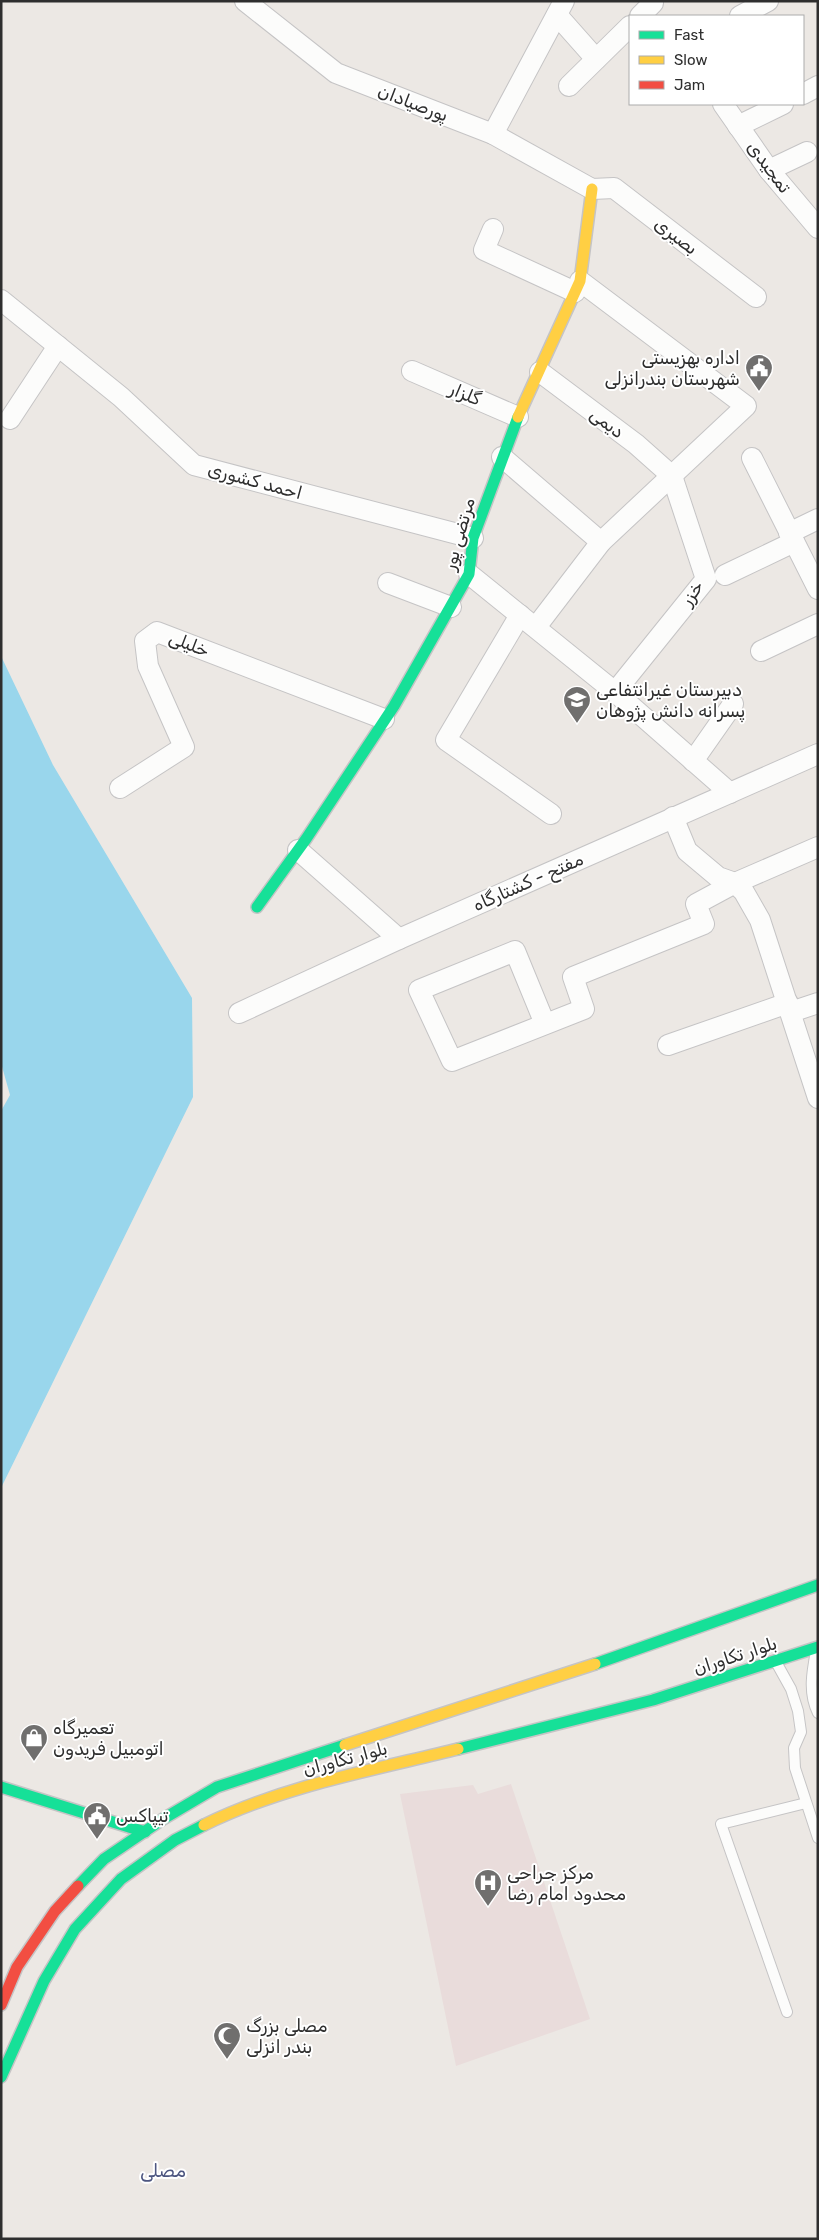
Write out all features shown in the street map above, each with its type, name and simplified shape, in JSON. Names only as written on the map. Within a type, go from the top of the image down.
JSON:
[{"type":"main road","name":"مرتضی پور","points":[[257,907],[298,850],[384,718],[394,706],[469,574],[474,538],[502,458],[518,417],[578,286],[592,189]]},
{"type":"main road","name":"بلوار تکاوران","points":[[2,2001],[17,1967],[55,1911],[104,1859],[162,1819],[217,1787],[635,1651],[818,1586]]},
{"type":"main road","name":"بلوار تکاوران","points":[[1,2078],[44,1981],[75,1929],[121,1879],[175,1840],[229,1814],[316,1784],[653,1700],[817,1647]]},
{"type":"main road","points":[[1,1787],[145,1832]]},
{"type":"street","name":"پورصیادان","points":[[245,1],[336,73],[493,134],[592,189]]},
{"type":"street","points":[[742,15],[768,1]]},
{"type":"street","points":[[493,134],[561,5],[596,59]]},
{"type":"street","points":[[569,86],[629,27]]},
{"type":"street","points":[[804,93],[818,86]]},
{"type":"street","name":"تمجیدی","points":[[724,105],[769,170],[817,225]]},
{"type":"street","points":[[738,126],[781,105]]},
{"type":"street","points":[[769,170],[807,152]]},
{"type":"street","name":"بصیری","points":[[592,189],[614,188],[756,297]]},
{"type":"street","points":[[493,229],[484,250],[578,286],[746,406],[601,542],[528,621],[446,740],[551,814]]},
{"type":"street","name":"احمد کشوری","points":[[1,300],[121,397],[194,465],[474,538]]},
{"type":"street","points":[[10,419],[58,346]]},
{"type":"street","name":"گلزار","points":[[412,371],[518,417]]},
{"type":"street","name":"دیمی","points":[[540,372],[636,444],[672,476]]},
{"type":"street","points":[[502,458],[601,542]]},
{"type":"street","points":[[752,458],[818,588]]},
{"type":"street","name":"خزر","points":[[615,692],[706,578],[672,476]]},
{"type":"street","points":[[725,575],[792,538],[818,519]]},
{"type":"street","points":[[469,574],[615,692],[730,792]]},
{"type":"street","points":[[388,583],[451,606]]},
{"type":"street","points":[[761,651],[818,624]]},
{"type":"street","name":"خلیلی","points":[[120,788],[184,747],[148,666],[145,640],[157,632],[384,718]]},
{"type":"street","points":[[693,761],[732,704]]},
{"type":"street","name":"مفتح - کشتارگاه","points":[[239,1013],[399,939],[818,754]]},
{"type":"street","points":[[673,817],[687,851],[718,877],[735,883],[744,892],[760,920],[818,1097]]},
{"type":"street","points":[[545,1024],[515,951],[419,990],[452,1061],[584,1009],[573,977],[704,924],[696,904],[735,883],[818,847]]},
{"type":"street","points":[[298,850],[399,939]]},
{"type":"street","points":[[668,1045],[789,1008],[818,1004]]},
{"type":"lane","points":[[817,1647],[810,1678],[814,1705],[818,1713]]},
{"type":"lane","points":[[775,1662],[791,1689],[798,1711],[801,1732],[794,1748],[795,1768],[818,1838]]},
{"type":"lane","points":[[787,2012],[721,1824],[806,1804]]},
{"type":"shaded area","name":"مرکز جراحی محدود امام رضا","points":[[511,1784],[590,2019],[456,2066],[400,1794],[473,1785],[478,1794]]},
{"type":"water","points":[[1,656],[53,765],[192,998],[193,1097],[1,1488],[1,1111],[10,1095],[1,1063]]},
{"type":"traffic: fast","points":[[257,907],[306,839],[394,706],[469,574],[473,538],[518,417]]},
{"type":"traffic: fast","points":[[595,1664],[818,1585]]},
{"type":"traffic: fast","points":[[458,1749],[653,1700],[818,1647]]},
{"type":"traffic: fast","points":[[78,1886],[104,1859],[163,1819],[217,1787],[345,1745]]},
{"type":"traffic: fast","points":[[1,1787],[145,1832]]},
{"type":"traffic: fast","points":[[1,2077],[44,1981],[75,1929],[121,1879],[175,1840],[204,1825]]},
{"type":"traffic: slow","points":[[518,417],[580,281],[592,189]]},
{"type":"traffic: slow","points":[[345,1745],[595,1664]]},
{"type":"traffic: slow","points":[[204,1825],[234,1811],[297,1789],[458,1749]]},
{"type":"traffic: jam","points":[[1,2005],[17,1967],[55,1911],[78,1886]]},
{"type":"place","name":"اداره بهزیستی شهرستان بندرانزلی","points":[[759,392]]},
{"type":"place","name":"دبیرستان غیرانتفاعی پسرانه دانش پژوهان","points":[[577,724]]},
{"type":"place","name":"تعمیرگاه اتومبیل فریدون","points":[[34,1762]]},
{"type":"place","name":"تیپاکس","points":[[97,1840]]},
{"type":"place","name":"مرکز جراحی محدود امام رضا","points":[[488,1907]]},
{"type":"place","name":"مصلی بزرگ بندر انزلی","points":[[227,2060]]},
{"type":"district","name":"مصلی","points":[[163,2170]]}]
